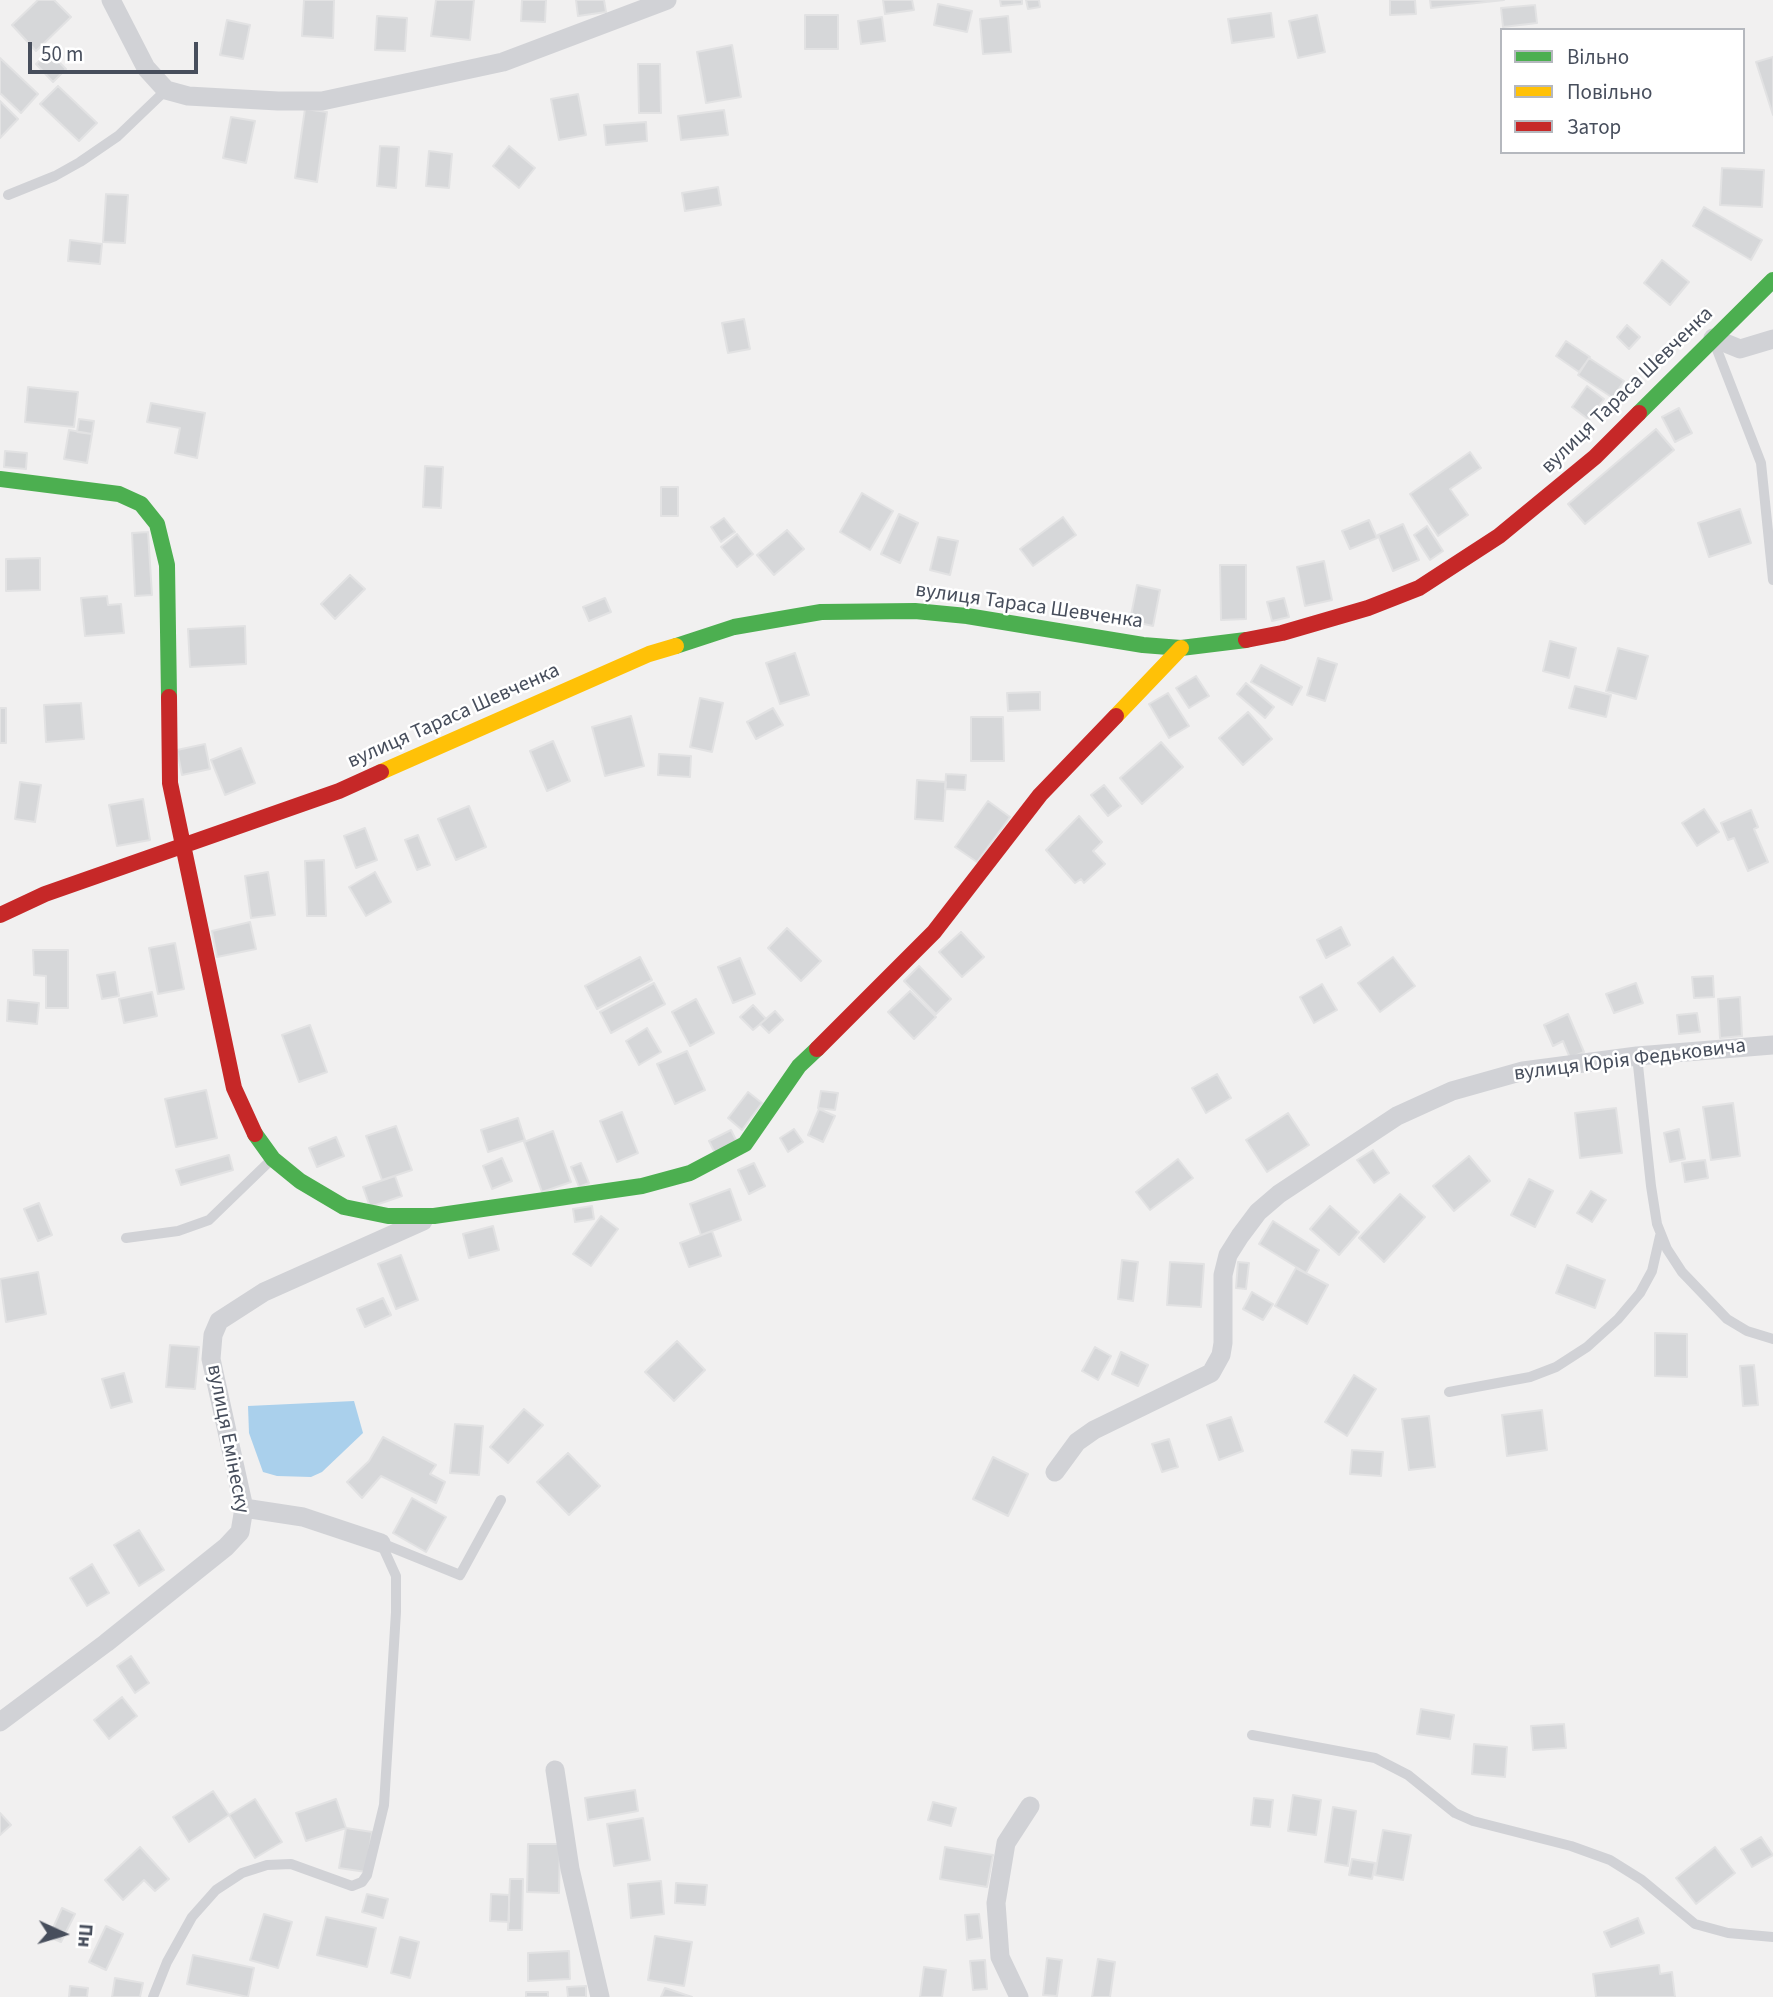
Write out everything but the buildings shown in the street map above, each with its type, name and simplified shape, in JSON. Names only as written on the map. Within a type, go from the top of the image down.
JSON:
[{"type":"street","points":[[111,0],[139,57],[166,90],[188,96],[323,101],[503,62],[667,0]]},
{"type":"street","name":"вулиця Тараса Шевченка","points":[[0,915],[26,901],[289,810],[387,772],[649,654],[757,622],[821,612],[915,611],[967,615],[1143,645],[1181,648],[1213,646],[1293,630],[1368,608],[1419,588],[1499,536],[1584,466],[1773,281]]},
{"type":"street","points":[[1713,338],[1740,349],[1773,339]]},
{"type":"street","points":[[0,479],[119,494],[141,504],[157,524],[167,565],[170,783],[234,1088],[257,1138],[273,1159],[300,1181],[344,1207],[388,1216],[434,1216],[642,1186],[690,1173],[745,1144],[799,1066],[934,932],[1040,795],[1181,648]]},
{"type":"street","name":"вулиця Юрія Федьковича","points":[[1055,1472],[1077,1441],[1094,1430],[1211,1373],[1221,1355],[1223,1343],[1221,1298],[1228,1255],[1258,1212],[1279,1194],[1363,1138],[1426,1101],[1512,1074],[1637,1056],[1773,1045]]},
{"type":"street","name":"вулиця Емінеску","points":[[0,1723],[226,1547],[240,1532],[244,1508],[211,1359],[213,1335],[219,1321],[264,1292],[434,1216]]},
{"type":"street","points":[[244,1508],[303,1517],[381,1543]]},
{"type":"street","points":[[555,1770],[570,1869],[600,1997]]},
{"type":"street","points":[[1019,1997],[1000,1957],[996,1903],[1006,1843],[1030,1806]]},
{"type":"lane","points":[[8,195],[55,176],[80,162],[118,136],[166,90]]},
{"type":"lane","points":[[1713,338],[1761,463],[1773,580]]},
{"type":"lane","points":[[1637,1056],[1651,1186],[1660,1236],[1682,1272],[1718,1311],[1747,1331],[1773,1339]]},
{"type":"lane","points":[[126,1238],[178,1231],[209,1220],[273,1159]]},
{"type":"lane","points":[[1449,1392],[1530,1377],[1556,1367],[1587,1347],[1618,1319],[1640,1293],[1652,1271],[1660,1236]]},
{"type":"lane","points":[[381,1543],[460,1576],[501,1500]]},
{"type":"lane","points":[[153,1997],[167,1962],[192,1917],[216,1890],[242,1873],[267,1865],[291,1864],[352,1886],[362,1882],[367,1875],[384,1805],[396,1612],[396,1576],[381,1543]]},
{"type":"lane","points":[[1252,1735],[1375,1758],[1408,1775],[1455,1813],[1473,1821],[1571,1846],[1610,1860],[1642,1880],[1695,1924],[1728,1933],[1773,1937]]},
{"type":"water","points":[[354,1401],[363,1433],[322,1472],[311,1477],[277,1476],[263,1472],[249,1433],[248,1406]]},
{"type":"traffic: fast","points":[[1639,413],[1773,280]]},
{"type":"traffic: fast","points":[[0,479],[119,494],[141,504],[157,524],[167,565],[169,697]]},
{"type":"traffic: fast","points":[[676,646],[734,627],[821,612],[915,611],[967,616],[1143,645],[1181,648],[1246,640]]},
{"type":"traffic: fast","points":[[255,1134],[273,1159],[300,1181],[344,1207],[388,1216],[434,1216],[642,1186],[690,1173],[745,1144],[799,1066],[817,1049]]},
{"type":"traffic: slow","points":[[381,772],[649,654],[676,646]]},
{"type":"traffic: slow","points":[[1116,716],[1181,648]]},
{"type":"traffic: jam","points":[[1246,640],[1282,633],[1368,608],[1419,588],[1499,536],[1595,457],[1639,413]]},
{"type":"traffic: jam","points":[[169,697],[170,783],[234,1088],[255,1134]]},
{"type":"traffic: jam","points":[[817,1049],[934,932],[1040,795],[1116,716]]},
{"type":"traffic: jam","points":[[0,915],[45,894],[339,791],[381,772]]}]
